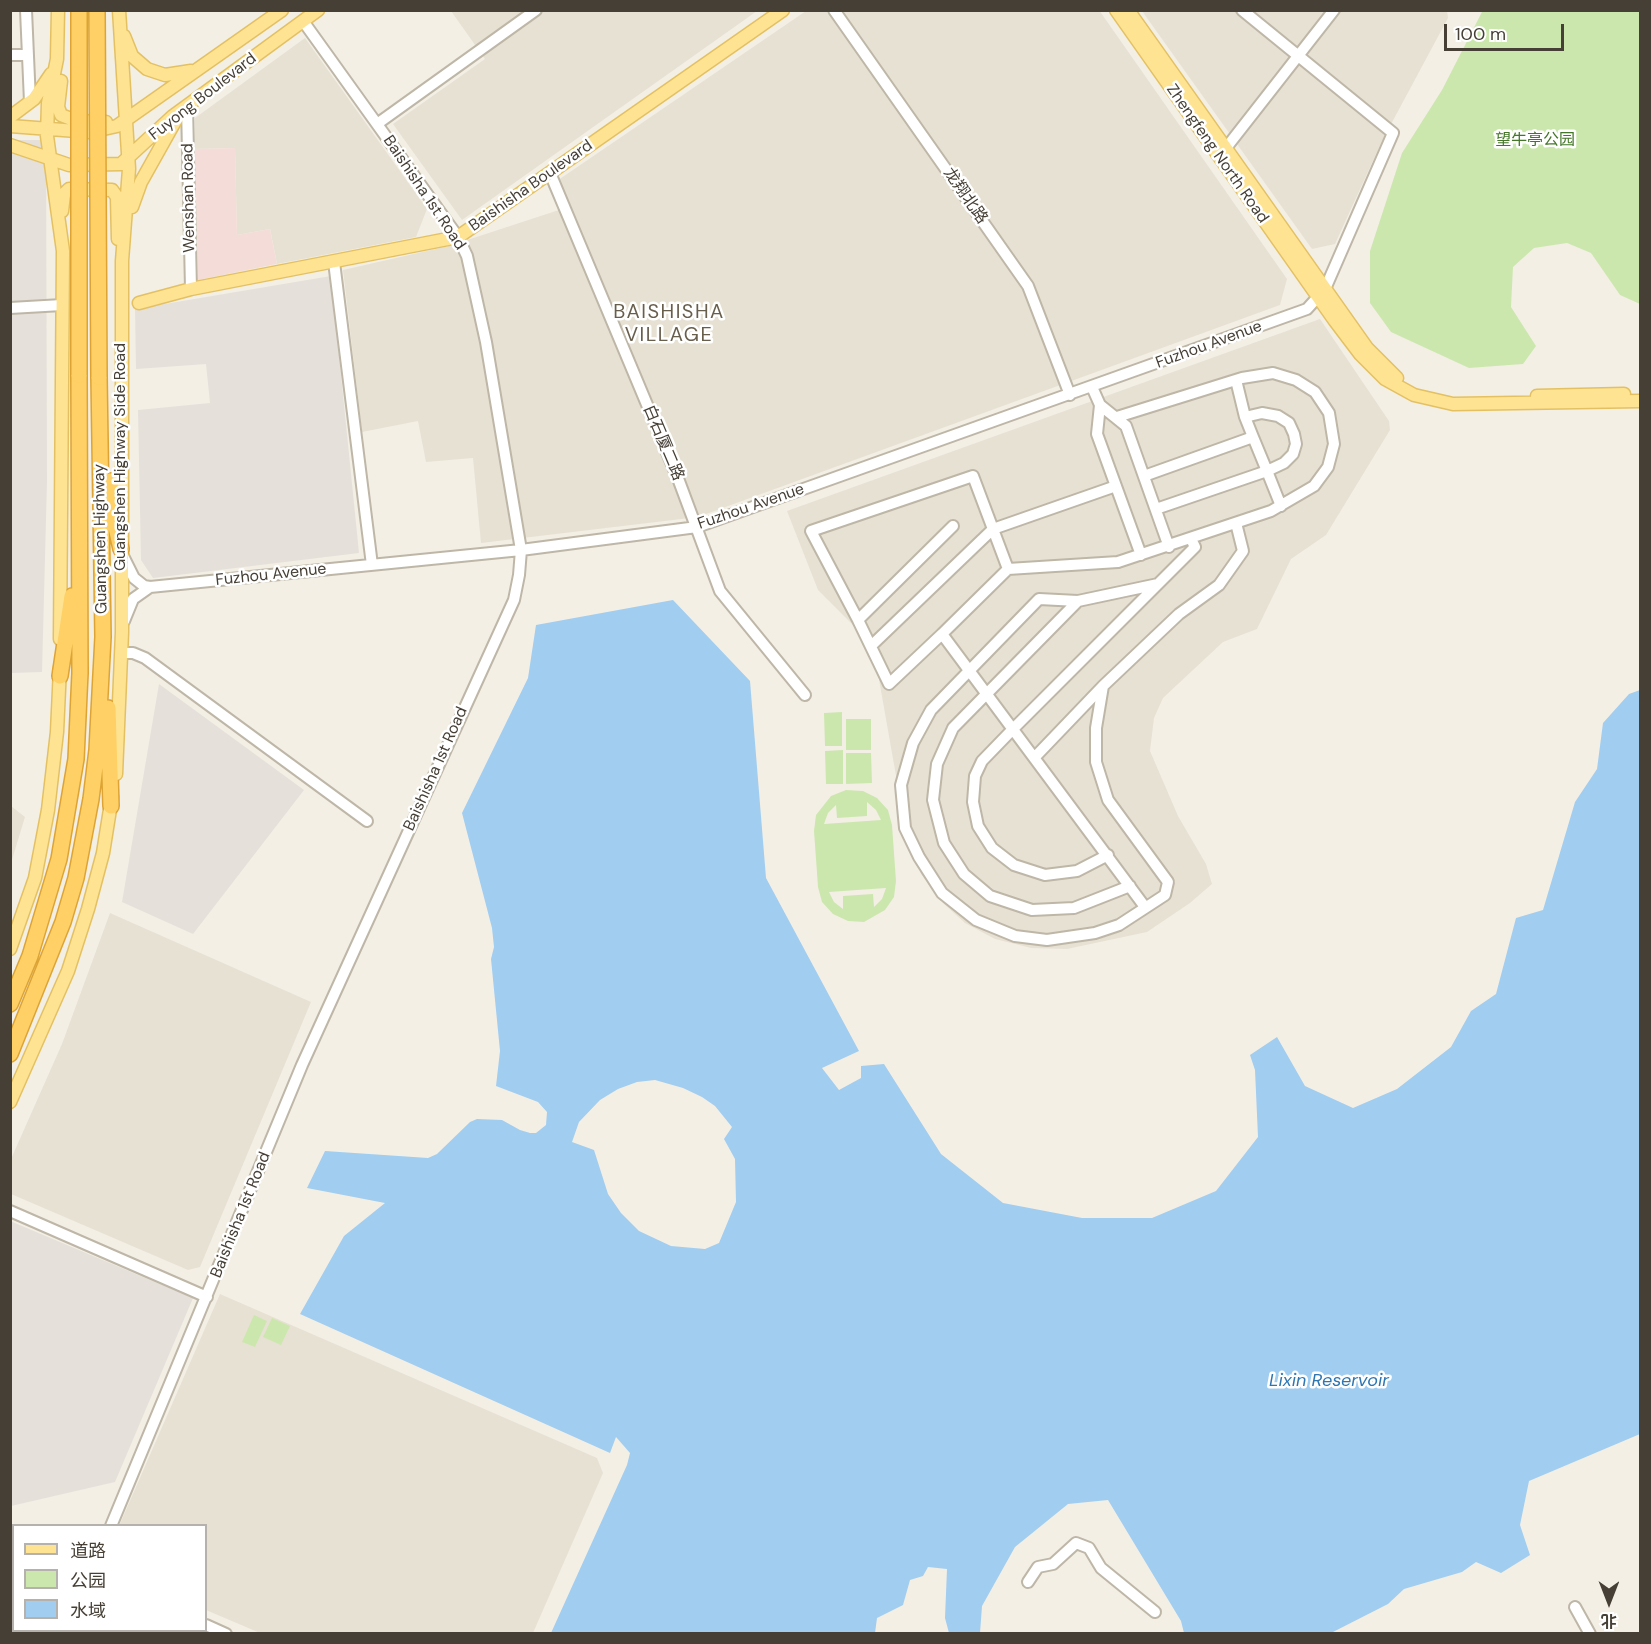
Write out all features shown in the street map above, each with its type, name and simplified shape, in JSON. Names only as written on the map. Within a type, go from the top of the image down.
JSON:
[{"type":"highway","name":"Guangshen Highway","points":[[10,1004],[30,956],[47,901],[59,859],[72,792],[80,673],[79,10]]},
{"type":"highway","name":"Guangshen Highway","points":[[10,1054],[47,965],[76,878],[97,750],[102,637],[98,10]]},
{"type":"highway","points":[[99,377],[108,418],[112,510],[122,549]]},
{"type":"highway","points":[[60,676],[79,551]]},
{"type":"highway","points":[[102,637],[110,737],[111,806]]},
{"type":"main road","points":[[58,10],[57,59],[48,103],[47,129],[48,160],[63,251]]},
{"type":"main road","points":[[119,10],[127,46],[132,56],[147,69],[155,73],[176,75],[201,68]]},
{"type":"main road","name":"Guangshen Highway Side Road","points":[[10,1102],[68,971],[88,909],[111,806],[120,724],[122,261],[129,159],[119,10]]},
{"type":"main road","name":"Fuyong Boulevard","points":[[10,126],[100,131],[126,120],[282,10]]},
{"type":"main road","name":"Fuyong Boulevard","points":[[129,159],[184,108],[318,10]]},
{"type":"main road","name":"Baishisha Boulevard","points":[[139,303],[191,289],[458,237],[783,10]]},
{"type":"main road","name":"Zhengfeng North Road","points":[[1116,10],[1322,293]]},
{"type":"main road","name":"Zhengfeng North Road","points":[[1128,10],[1226,148],[1322,293]]},
{"type":"main road","points":[[58,32],[63,57],[58,107],[64,117],[90,123],[112,120],[122,108],[123,81]]},
{"type":"main road","points":[[10,117],[30,102],[46,84],[57,59]]},
{"type":"main road","points":[[124,231],[141,182],[184,108]]},
{"type":"main road","points":[[10,144],[48,160],[83,166],[116,165],[129,159]]},
{"type":"main road","points":[[10,949],[35,878],[54,771],[60,676],[62,202],[65,190],[108,189],[116,192],[117,227],[122,261]]},
{"type":"main road","points":[[1322,293],[1377,361],[1402,381],[1417,388],[1436,393],[1476,397],[1641,393]]},
{"type":"main road","points":[[1322,293],[1371,368],[1385,379],[1414,395],[1473,405],[1641,401]]},
{"type":"street","points":[[26,10],[30,102]]},
{"type":"street","points":[[377,124],[536,10]]},
{"type":"street","name":"龙翔北路","points":[[834,10],[1028,286],[1070,395]]},
{"type":"street","points":[[1242,10],[1393,133],[1322,293]]},
{"type":"street","points":[[1226,148],[1334,10]]},
{"type":"street","name":"Baishisha 1st Road","points":[[112,1524],[302,1065],[514,600],[521,550],[486,342],[467,256],[458,237],[303,21]]},
{"type":"street","points":[[10,55],[27,55]]},
{"type":"street","name":"Wenshan Road","points":[[184,108],[191,289]]},
{"type":"street","name":"白石厦二路","points":[[550,173],[697,527],[720,591],[805,695]]},
{"type":"street","points":[[334,262],[372,565]]},
{"type":"street","name":"Fuzhou Avenue","points":[[150,587],[521,550],[697,527],[1299,314],[1322,293]]},
{"type":"street","points":[[10,308],[62,305]]},
{"type":"street","points":[[1008,569],[974,476],[811,531],[889,684],[1008,569],[1118,562],[1169,547],[1281,506],[1314,486],[1328,467],[1334,444],[1329,413],[1315,392],[1296,380],[1273,373],[1236,380],[1118,417]]},
{"type":"street","points":[[1236,380],[1245,417],[1281,506]]},
{"type":"street","points":[[1092,387],[1100,405],[1097,434],[1141,555]]},
{"type":"street","points":[[1100,405],[1118,417],[1126,426],[1169,547]]},
{"type":"street","points":[[1156,509],[1267,471],[1284,463],[1293,454],[1296,444],[1289,423],[1278,416],[1262,413],[1245,417]]},
{"type":"street","points":[[1144,476],[1253,437]]},
{"type":"street","points":[[871,646],[993,529],[1116,486]]},
{"type":"street","points":[[1035,758],[1103,686],[1179,614],[1219,585],[1243,551],[1236,523]]},
{"type":"street","points":[[858,620],[953,525]]},
{"type":"street","points":[[1108,855],[1077,872],[1045,875],[1014,865],[992,848],[978,826],[973,802],[975,776],[982,761],[1195,547],[1191,539]]},
{"type":"street","points":[[122,549],[134,578],[144,586],[150,587]]},
{"type":"street","points":[[1103,686],[1096,728],[1096,762],[1108,800],[1168,882],[1165,895],[1119,925],[1095,933],[1047,940],[1015,936],[976,920],[942,893],[919,857],[905,828],[901,785],[913,743],[931,710],[1039,599],[1078,601],[1158,584]]},
{"type":"street","points":[[122,632],[129,605],[139,593],[150,587]]},
{"type":"street","points":[[1078,601],[953,728],[937,764],[933,800],[944,843],[964,874],[990,896],[1032,910],[1074,908],[1130,886]]},
{"type":"street","points":[[942,634],[1145,907]]},
{"type":"street","points":[[122,653],[133,653],[145,658],[367,821]]},
{"type":"street","points":[[10,1211],[207,1297]]},
{"type":"street","points":[[1028,1582],[1038,1568],[1053,1564],[1076,1543],[1089,1548],[1101,1568],[1155,1612]]},
{"type":"street","points":[[1575,1607],[1590,1634]]},
{"type":"street","points":[[207,1625],[226,1634]]},
{"type":"shaded area","points":[[1099,10],[1287,279],[1280,305],[698,517],[481,543],[473,458],[426,462],[418,421],[362,432],[343,270],[449,246],[559,210],[548,187],[806,11]]},
{"type":"shaded area","points":[[1447,10],[1448,18],[1382,141],[1335,244],[1312,249],[1142,11]]},
{"type":"shaded area","points":[[451,11],[757,11],[462,220],[393,124],[485,59]]},
{"type":"shaded area","points":[[305,38],[427,209],[416,237],[277,264],[270,229],[237,235],[235,148],[195,149],[195,118]]},
{"type":"shaded area","points":[[10,140],[46,140],[47,481],[42,672],[11,673]]},
{"type":"shaded area","points":[[235,148],[237,235],[270,229],[277,264],[198,280],[195,149]]},
{"type":"shaded area","points":[[331,276],[359,553],[153,578],[141,560],[138,410],[210,403],[206,364],[136,369],[135,309]]},
{"type":"shaded area","points":[[1320,319],[1389,421],[1390,430],[1326,535],[1291,559],[1257,629],[1223,642],[1163,698],[1154,718],[1150,751],[1178,816],[1206,864],[1212,884],[1190,903],[1147,932],[1067,949],[1031,948],[995,939],[965,923],[944,904],[921,874],[898,787],[877,668],[862,634],[818,590],[787,511]]},
{"type":"shaded area","points":[[159,684],[304,790],[193,934],[122,902]]},
{"type":"shaded area","points":[[11,806],[25,817],[11,863]]},
{"type":"shaded area","points":[[110,913],[311,1002],[200,1267],[188,1270],[11,1194],[11,1159],[62,1044]]},
{"type":"shaded area","points":[[10,1221],[193,1298],[115,1482],[11,1506]]},
{"type":"shaded area","points":[[220,1294],[597,1458],[603,1473],[533,1633],[260,1633],[207,1610],[207,1524],[120,1524]]},
{"type":"shaded area","points":[[10,1593],[12,1593],[12,1632],[189,1633],[11,1633]]},
{"type":"green space","name":"望牛亭公园","points":[[1483,10],[1640,11],[1640,304],[1620,295],[1591,253],[1567,243],[1534,248],[1513,267],[1511,307],[1536,346],[1523,364],[1469,368],[1391,332],[1370,303],[1370,251],[1402,153],[1442,90]]},
{"type":"green space","points":[[842,712],[842,746],[825,746],[824,713]]},
{"type":"green space","points":[[846,719],[871,719],[871,750],[846,750]]},
{"type":"green space","points":[[843,750],[843,784],[826,784],[825,751]]},
{"type":"green space","points":[[846,753],[871,753],[872,783],[846,784]]},
{"type":"green space","points":[[846,790],[863,791],[877,798],[888,810],[892,825],[896,881],[894,897],[885,910],[864,922],[848,921],[833,914],[822,902],[818,887],[814,831],[816,815],[831,796]],"holes":[[[867,802],[876,810],[881,820],[824,824],[828,813],[836,805],[837,818],[867,816]],[[886,888],[882,899],[874,907],[873,894],[843,896],[843,909],[834,902],[829,892]]]},
{"type":"green space","points":[[254,1315],[267,1321],[255,1347],[242,1342]]},
{"type":"green space","points":[[272,1318],[290,1326],[281,1345],[263,1337]]},
{"type":"water","name":"Lixin Reservoir","points":[[673,600],[750,681],[766,878],[859,1051],[822,1068],[839,1090],[861,1078],[861,1066],[884,1064],[941,1154],[1003,1203],[1082,1218],[1152,1218],[1216,1191],[1258,1137],[1255,1070],[1250,1055],[1277,1037],[1305,1086],[1353,1108],[1397,1089],[1451,1047],[1471,1011],[1496,994],[1516,918],[1543,910],[1575,802],[1597,769],[1603,723],[1629,694],[1640,690],[1640,1434],[1529,1481],[1520,1525],[1530,1555],[1501,1573],[1476,1562],[1462,1572],[1404,1589],[1388,1604],[1331,1633],[1184,1633],[1181,1621],[1108,1500],[1068,1504],[1015,1547],[982,1606],[980,1633],[949,1633],[945,1618],[947,1569],[928,1567],[923,1576],[910,1580],[903,1605],[877,1618],[875,1633],[551,1633],[627,1465],[630,1453],[616,1437],[610,1453],[300,1314],[344,1236],[385,1203],[307,1188],[325,1151],[428,1158],[437,1154],[470,1122],[477,1119],[502,1120],[530,1133],[536,1133],[546,1125],[547,1112],[538,1102],[496,1086],[500,1051],[491,959],[494,947],[492,928],[462,813],[528,678],[536,625]],"holes":[[[655,1080],[683,1088],[715,1106],[732,1127],[724,1139],[735,1159],[736,1202],[719,1243],[705,1249],[671,1246],[639,1231],[621,1213],[608,1194],[594,1150],[572,1142],[579,1122],[600,1100],[618,1089],[637,1082]]]},
{"type":"district","name":"BAISHISHA VILLAGE","points":[[669,324]]}]
